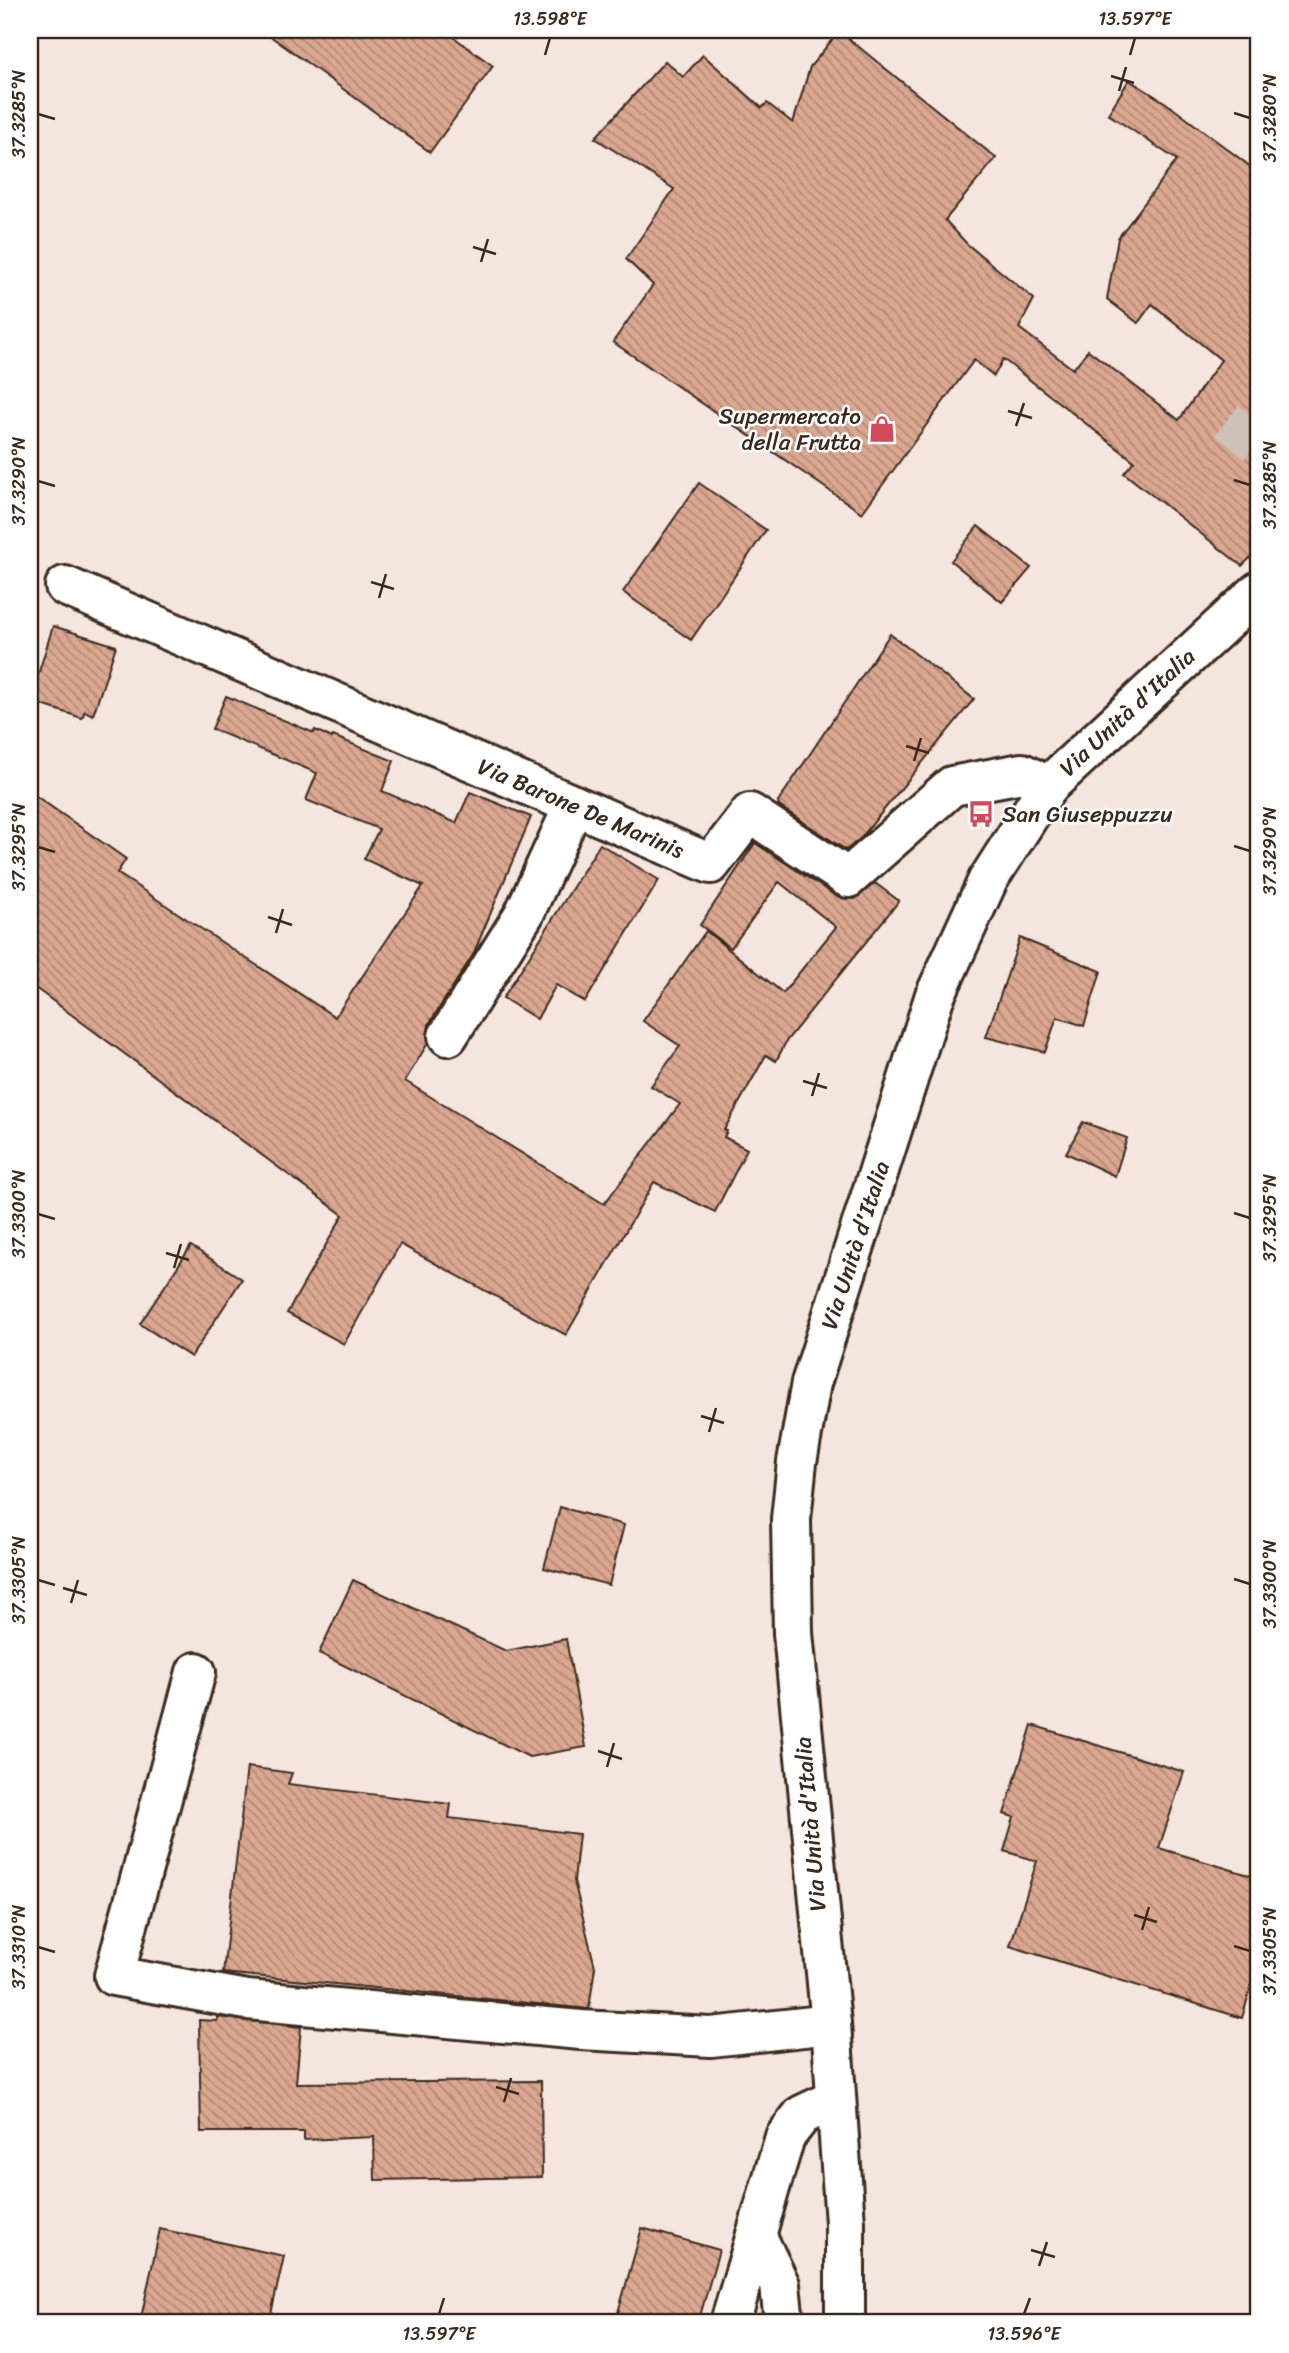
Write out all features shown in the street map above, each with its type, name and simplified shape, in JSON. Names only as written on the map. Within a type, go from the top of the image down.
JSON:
[{"type":"street","name":"Via Barone De Marinis","points":[[65,586],[711,864],[750,813],[848,878],[952,786],[1022,773],[1048,786]]},
{"type":"street","name":"Via Unità d'Italia","points":[[845,2323],[845,2223],[834,2101],[831,2024],[793,1633],[791,1519],[797,1462],[811,1383],[934,998],[988,880],[1048,786],[1259,590]]},
{"type":"street","points":[[448,1036],[524,914],[574,805]]},
{"type":"street","points":[[196,1672],[114,1976],[247,2000],[581,2031],[698,2037],[831,2024]]},
{"type":"street","points":[[730,2323],[785,2137],[802,2115],[834,2101]]},
{"type":"street","points":[[756,2235],[780,2286],[784,2323]]},
{"type":"building","points":[[262,30],[444,30],[493,66],[430,152]]},
{"type":"building","points":[[839,31],[996,158],[945,220],[967,244],[1034,299],[1019,328],[1073,369],[1088,350],[1179,420],[1221,360],[1152,304],[1138,323],[1107,299],[1118,238],[1177,160],[1108,114],[1129,80],[1166,103],[1259,173],[1259,549],[1242,566],[1124,473],[1134,461],[1003,359],[994,376],[974,360],[862,513],[613,342],[653,285],[626,259],[674,189],[595,138],[665,61],[683,77],[703,55],[762,108],[767,103],[793,123],[810,67]]},
{"type":"building","points":[[699,483],[766,530],[691,640],[623,592]]},
{"type":"building","points":[[978,526],[1031,568],[1002,602],[951,561]]},
{"type":"building","points":[[53,626],[116,646],[93,715],[85,711],[82,718],[30,701]]},
{"type":"building","points":[[890,634],[974,699],[861,838],[846,850],[779,806],[778,802]]},
{"type":"building","points":[[226,696],[314,733],[315,730],[332,738],[333,736],[394,761],[382,791],[456,823],[470,792],[531,817],[473,955],[429,1024],[428,1043],[405,1081],[604,1204],[680,1104],[651,1086],[680,1046],[643,1021],[706,931],[783,993],[836,927],[779,882],[731,948],[700,925],[755,843],[836,896],[855,899],[875,883],[899,901],[787,1040],[776,1061],[766,1055],[724,1130],[727,1131],[724,1137],[747,1149],[715,1212],[654,1182],[566,1335],[400,1244],[344,1344],[287,1313],[343,1215],[30,984],[30,792],[126,859],[117,873],[335,1017],[423,886],[364,859],[379,829],[306,800],[317,773],[212,729]]},
{"type":"building","points":[[600,844],[659,880],[585,1002],[556,985],[537,1019],[503,998]]},
{"type":"building","points":[[1020,938],[1101,971],[1084,1026],[1057,1017],[1045,1052],[986,1037]]},
{"type":"building","points":[[1083,1122],[1127,1138],[1115,1176],[1066,1153]]},
{"type":"building","points":[[191,1246],[242,1279],[191,1357],[140,1324]]},
{"type":"building","points":[[560,1507],[624,1525],[609,1585],[544,1568]]},
{"type":"building","points":[[353,1580],[506,1651],[566,1639],[586,1747],[529,1757],[319,1653]]},
{"type":"building","points":[[1032,1725],[1184,1772],[1159,1848],[1259,1878],[1259,1959],[1242,2018],[1010,1946],[1037,1861],[1004,1851],[1014,1817],[1004,1814]]},
{"type":"building","points":[[247,1767],[292,1773],[288,1784],[451,1804],[449,1818],[579,1834],[574,1881],[595,1967],[589,2009],[223,1973]]},
{"type":"building","points":[[218,2017],[301,2027],[296,2083],[541,2081],[542,2177],[375,2180],[374,2137],[304,2140],[304,2132],[201,2132],[199,2020],[217,2021]]},
{"type":"building","points":[[642,2228],[719,2250],[698,2323],[615,2323]]},
{"type":"building","points":[[160,2229],[284,2256],[269,2323],[140,2323]]},
{"type":"tunnel","points":[[1227,420],[1259,446]]},
{"type":"place","name":"Supermercato della Frutta","points":[[882,429]]},
{"type":"place","name":"San Giuseppuzzu","points":[[981,814]]}]
